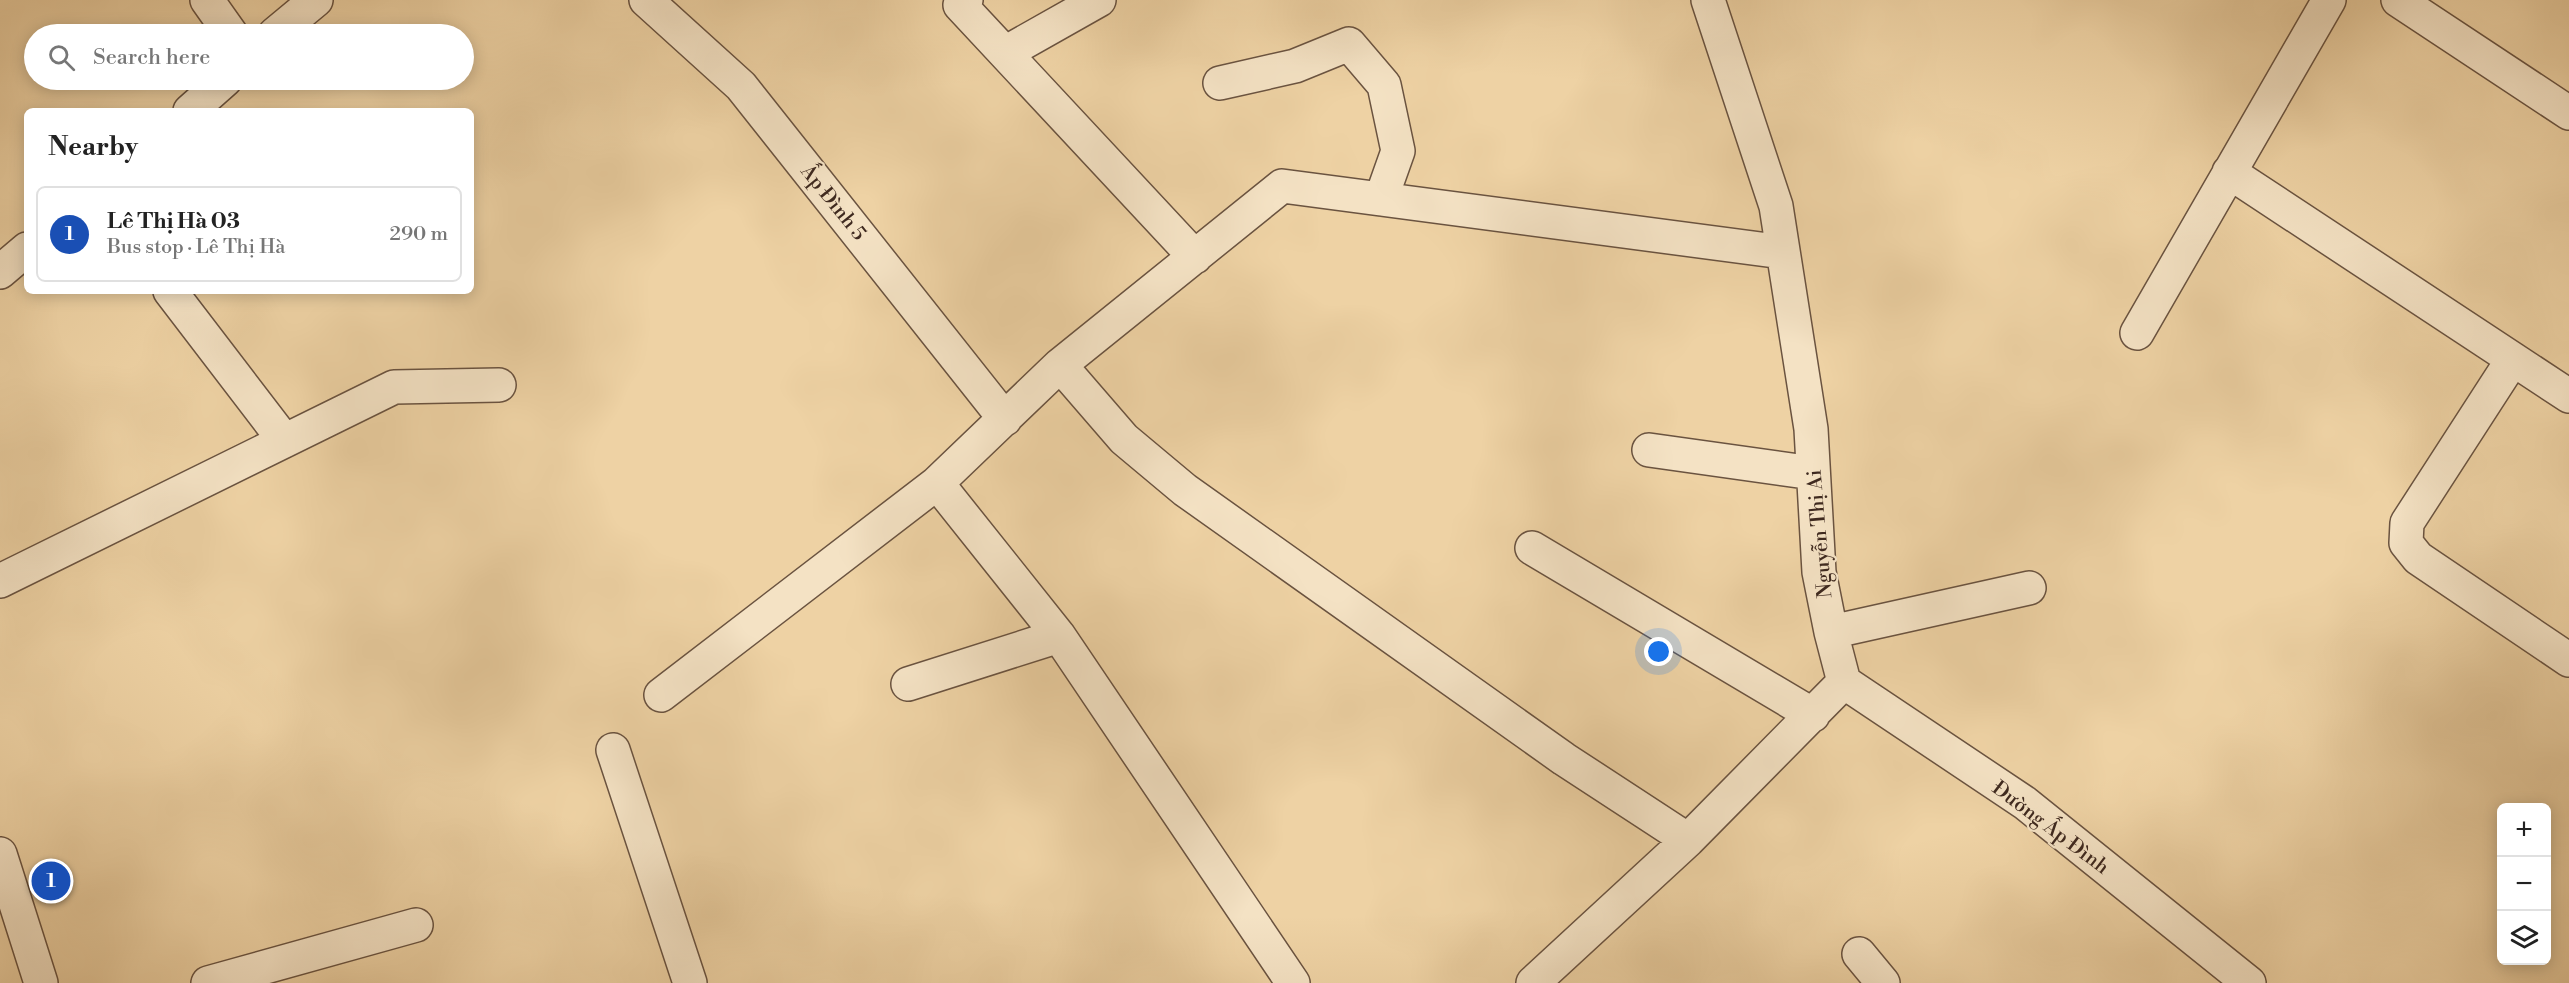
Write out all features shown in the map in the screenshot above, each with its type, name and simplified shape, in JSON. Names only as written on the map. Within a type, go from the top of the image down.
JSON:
[{"type":"street","points":[[207,0],[224,24]]},
{"type":"street","points":[[287,24],[316,0]]},
{"type":"street","name":"Ấp Đình 5","points":[[646,0],[741,86],[1005,419]]},
{"type":"street","points":[[966,0],[960,5],[1195,257]]},
{"type":"street","points":[[1005,53],[1099,0]]},
{"type":"street","name":"Nguyễn Thị Ai","points":[[1708,0],[1776,206],[1811,429],[1819,572],[1844,682]]},
{"type":"street","points":[[2137,333],[2329,0]]},
{"type":"street","points":[[2398,0],[2569,114]]},
{"type":"street","points":[[1220,83],[1295,66],[1349,44],[1384,85],[1396,140],[1398,151],[1381,199]]},
{"type":"street","points":[[193,108],[214,90]]},
{"type":"street","points":[[2229,172],[2569,396]]},
{"type":"street","points":[[661,695],[937,483],[1060,365],[1282,186],[1783,252]]},
{"type":"street","points":[[0,272],[24,252]]},
{"type":"street","points":[[172,294],[284,440]]},
{"type":"street","points":[[2513,359],[2407,523],[2406,543],[2418,558],[2569,660]]},
{"type":"street","points":[[1060,365],[1124,439],[1185,490],[1564,759],[1688,840]]},
{"type":"street","points":[[0,581],[394,387],[499,385]]},
{"type":"street","points":[[1650,450],[1814,473]]},
{"type":"street","points":[[937,483],[1059,636],[1293,983]]},
{"type":"street","points":[[1532,548],[1813,714]]},
{"type":"street","points":[[1831,632],[2029,588]]},
{"type":"street","points":[[908,684],[1059,636]]},
{"type":"street","points":[[1533,983],[1688,840],[1844,682]]},
{"type":"street","name":"Đường Ấp Đình","points":[[1844,682],[2025,803],[2249,983]]},
{"type":"street","points":[[613,750],[690,983]]},
{"type":"street","points":[[0,855],[9,913],[42,983]]},
{"type":"street","points":[[208,983],[416,925]]},
{"type":"street","points":[[1859,954],[1883,983]]},
{"type":"place","name":"Lê Thị Hà 03","points":[[51,881]]}]
